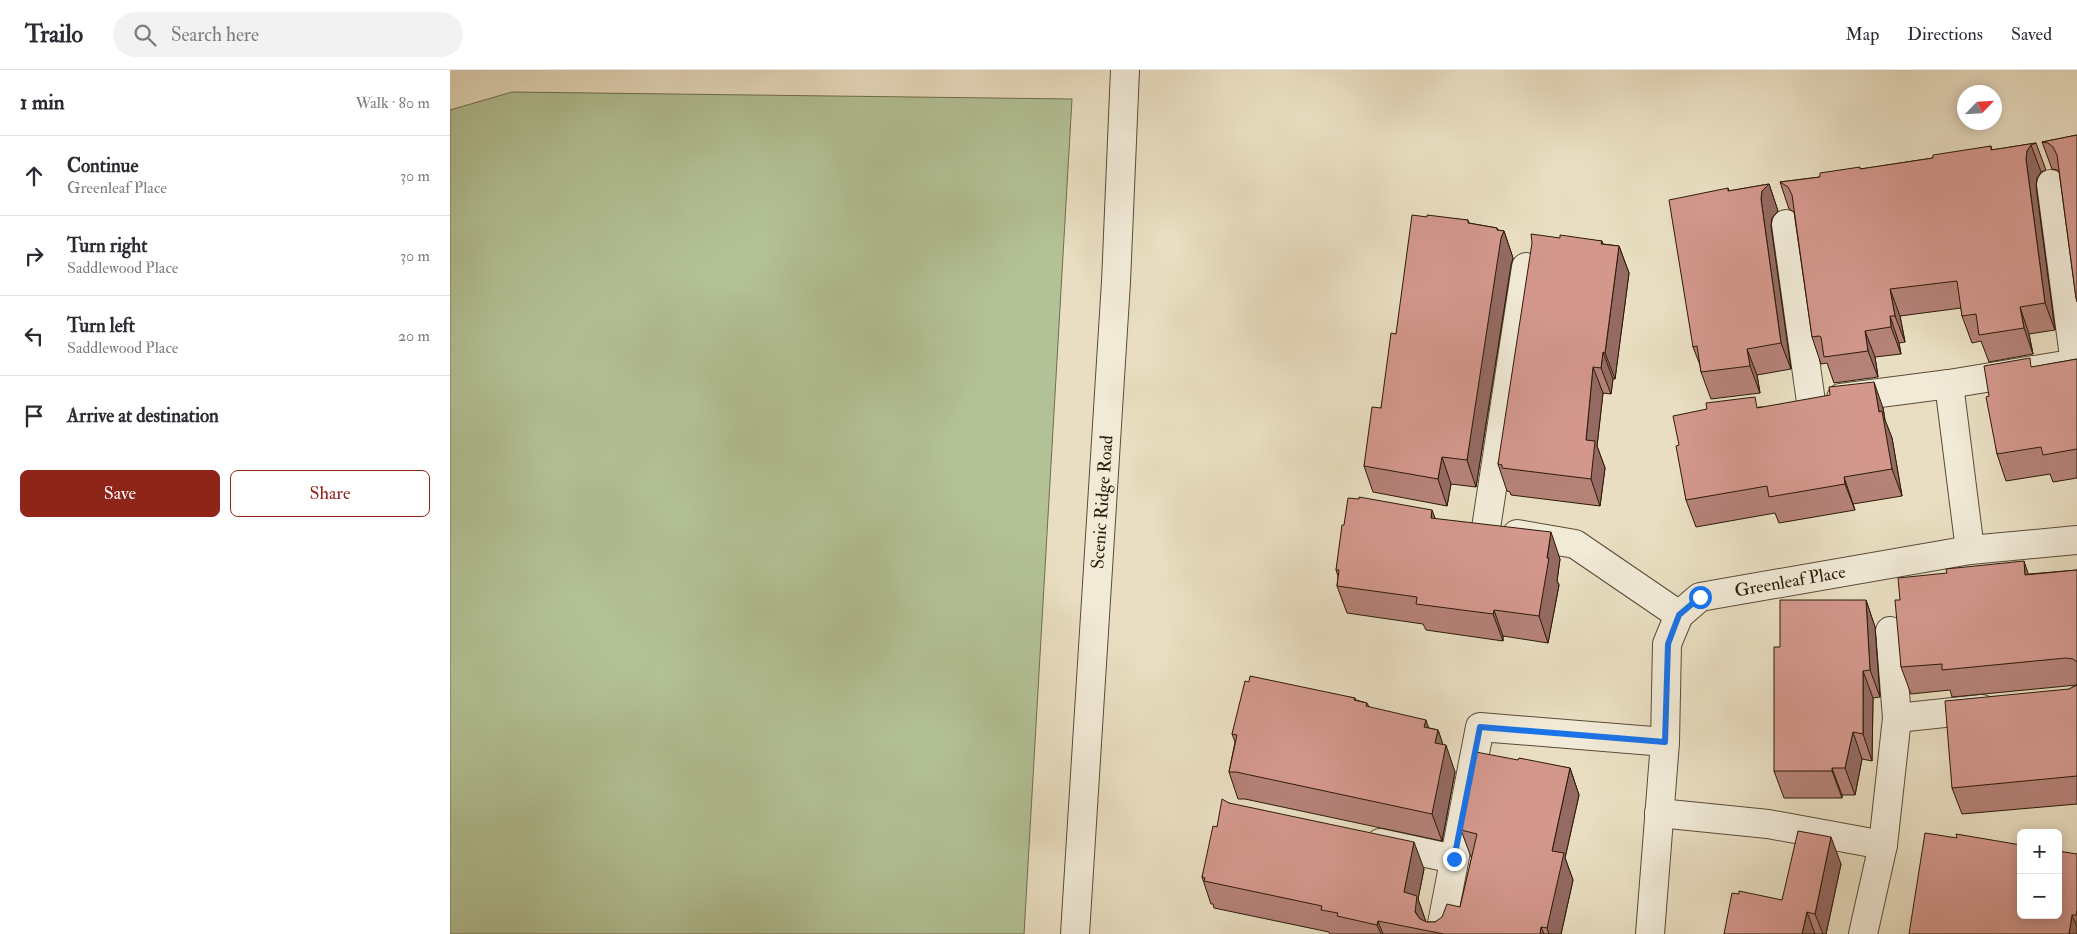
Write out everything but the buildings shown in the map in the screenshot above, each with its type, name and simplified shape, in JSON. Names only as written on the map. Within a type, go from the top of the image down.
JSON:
[{"type":"street","name":"Scenic Ridge Road","points":[[1075,934],[1116,282],[1125,70]]},
{"type":"street","points":[[1782,406],[1949,384],[2076,364],[2051,184]]},
{"type":"street","points":[[1786,224],[1811,402]]},
{"type":"street","points":[[1486,528],[1526,268]]},
{"type":"street","points":[[1949,384],[1970,550]]},
{"type":"street","points":[[1458,523],[1575,544],[1679,615]]},
{"type":"street","name":"Greenleaf Place","points":[[1650,934],[1665,742],[1668,644],[1679,615],[1700,597],[1970,550],[2077,540]]},
{"type":"street","points":[[1862,934],[1883,845],[1897,718],[1890,631]]},
{"type":"street","points":[[1897,718],[2010,707]]},
{"type":"street","points":[[1440,934],[1480,727],[1665,742]]},
{"type":"street","points":[[1659,813],[1768,824],[1883,845]]},
{"type":"street","points":[[1357,838],[1454,859]]},
{"type":"green space","points":[[512,92],[1072,99],[1024,934],[450,934],[450,110]]},
{"type":"route","points":[[1454,859],[1480,727],[1665,742],[1668,644],[1679,615],[1700,597]]}]
